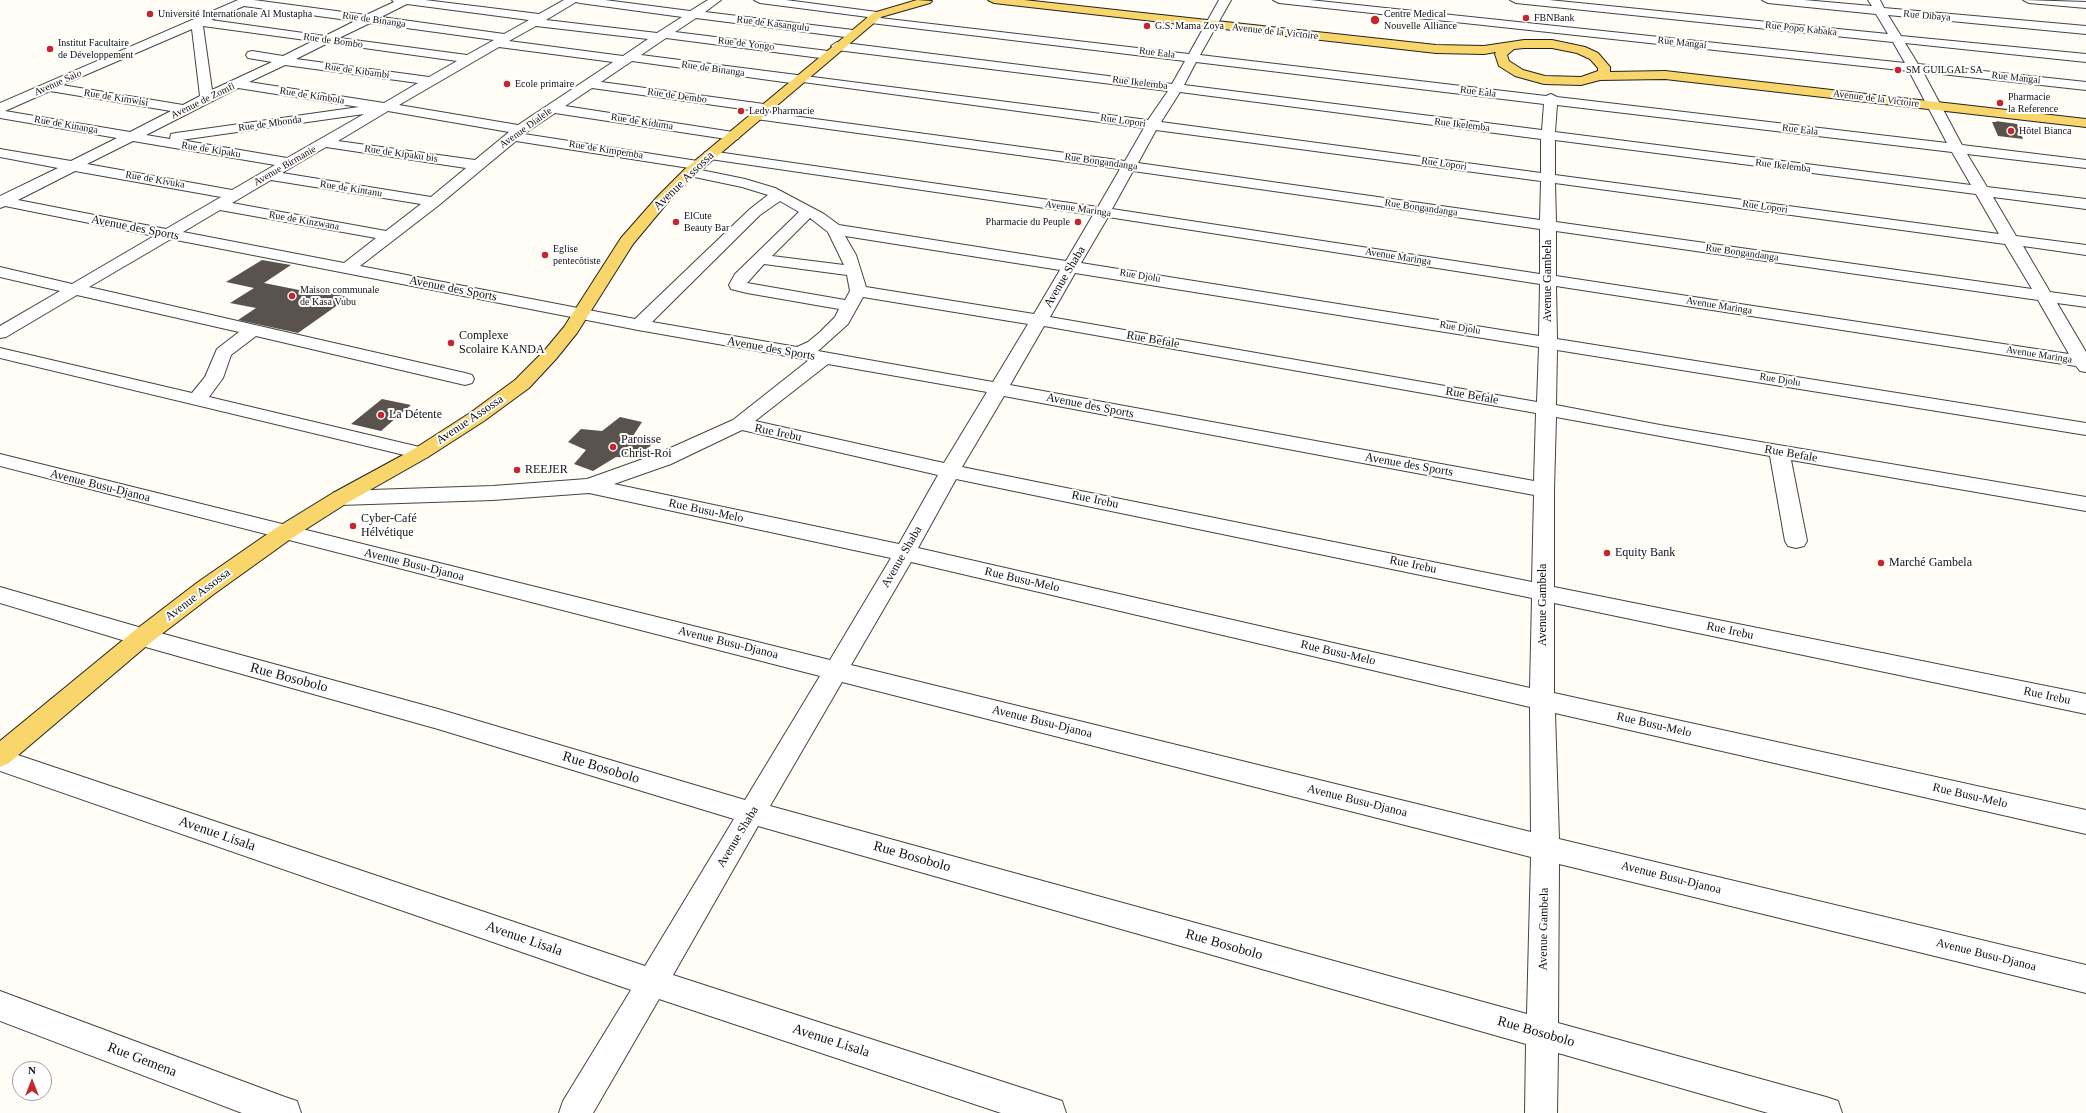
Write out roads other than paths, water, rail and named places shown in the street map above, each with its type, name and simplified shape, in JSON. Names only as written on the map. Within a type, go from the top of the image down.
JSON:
[{"type":"main road","name":"Avenue de la Victoire","points":[[994,0],[1436,49]]},
{"type":"main road","points":[[878,9],[932,1]]},
{"type":"main road","points":[[878,9],[904,3],[932,1]]},
{"type":"main road","name":"Avenue Assossa","points":[[0,756],[142,637],[206,588],[284,533],[477,417],[522,384],[550,355],[571,329],[627,241],[663,199],[700,164],[853,34],[878,9]]},
{"type":"main road","points":[[1436,49],[1473,50],[1509,48],[1524,44],[1552,44],[1581,50],[1594,56],[1627,66],[1665,75]]},
{"type":"main road","points":[[1508,67],[1503,63],[1501,54],[1509,48]]},
{"type":"main road","points":[[1436,49],[1508,67],[1526,75],[1550,80],[1581,81],[1599,76],[1665,75]]},
{"type":"main road","points":[[1594,56],[1604,67],[1604,72],[1599,76]]},
{"type":"main road","name":"Avenue de la Victoire","points":[[1665,75],[2086,123]]},
{"type":"street","name":"Rue de Yongo","points":[[404,0],[538,20],[662,36],[833,51]]},
{"type":"street","name":"Avenue de Zomfi","points":[[1,202],[133,137],[207,98],[285,61],[404,0]]},
{"type":"street","name":"Avenue Birmanie","points":[[0,333],[77,289],[268,175],[572,0]]},
{"type":"street","name":"Rue de Kasangulu","points":[[580,0],[853,34]]},
{"type":"street","name":"Avenue Dialele","points":[[346,269],[434,202],[516,133],[551,108],[590,84],[715,0]]},
{"type":"street","name":"Rue Eala","points":[[760,0],[878,9],[1194,57],[2086,164]]},
{"type":"street","name":"Avenue Shaba","points":[[575,1113],[905,553],[950,470],[1072,265],[1152,125],[1176,88],[1225,0]]},
{"type":"street","name":"Rue Mangai","points":[[1278,0],[1551,31],[2086,86]]},
{"type":"street","name":"Rue Popo Kabaka","points":[[1516,0],[1552,2],[2086,58]]},
{"type":"street","name":"Rue Dibaya","points":[[1768,0],[2086,30]]},
{"type":"street","points":[[1874,0],[1898,39],[1957,149],[2043,296],[2085,363]]},
{"type":"street","points":[[2029,0],[2086,5]]},
{"type":"street","name":"Rue de Binanga","points":[[245,1],[626,59],[800,79]]},
{"type":"street","name":"Avenue Saio","points":[[0,108],[245,1]]},
{"type":"street","points":[[1551,31],[1552,2]]},
{"type":"street","points":[[197,22],[207,98]]},
{"type":"street","name":"Rue de Bombo","points":[[197,22],[469,59]]},
{"type":"street","points":[[1524,44],[1551,31]]},
{"type":"street","points":[[1551,31],[1581,50]]},
{"type":"street","name":"Rue Ikelemba","points":[[833,51],[1176,88],[2086,204]]},
{"type":"street","name":"Rue de Kibambi","points":[[252,55],[431,82]]},
{"type":"street","points":[[1526,75],[1541,86],[1551,99],[1562,88],[1581,81]]},
{"type":"street","name":"Rue Lopori","points":[[800,79],[2086,250]]},
{"type":"street","name":"Rue de Kimbola","points":[[237,84],[387,107]]},
{"type":"street","name":"Rue de Dembo","points":[[590,84],[760,112]]},
{"type":"street","name":"Rue de Kimwisi","points":[[48,87],[185,109]]},
{"type":"street","name":"Avenue Gambela","points":[[1540,1113],[1545,848],[1542,700],[1544,490],[1548,342],[1548,136],[1551,99]]},
{"type":"street","name":"Rue de Kimpemba","points":[[387,107],[516,133],[700,164]]},
{"type":"street","name":"Rue de Mbonda","points":[[154,140],[387,107]]},
{"type":"street","name":"Rue de Kiduma","points":[[551,108],[733,136]]},
{"type":"street","name":"Rue Bongandanga","points":[[760,112],[2086,302]]},
{"type":"street","name":"Rue de Kinanga","points":[[0,114],[133,137]]},
{"type":"street","name":"Rue de Kipaku","points":[[133,137],[289,163]]},
{"type":"street","name":"Rue de Kipaku bis","points":[[324,143],[477,165]]},
{"type":"street","name":"Rue de Kivuka","points":[[0,153],[235,195]]},
{"type":"street","points":[[700,164],[778,195],[808,210],[834,228],[854,271],[854,298],[842,320],[826,336],[798,354]]},
{"type":"street","name":"Avenue Maringa","points":[[700,164],[1103,212],[2085,363]]},
{"type":"street","name":"Rue de Kintanu","points":[[268,175],[434,202]]},
{"type":"street","points":[[638,325],[755,212],[778,195]]},
{"type":"street","name":"Avenue des Sports","points":[[1,202],[638,325],[999,389],[1544,490]]},
{"type":"street","name":"Rue de Kinzwana","points":[[218,205],[390,236]]},
{"type":"street","points":[[760,259],[808,210]]},
{"type":"street","name":"Rue Djolu","points":[[834,228],[2086,429]]},
{"type":"street","points":[[760,259],[854,271]]},
{"type":"street","name":"Rue Befale","points":[[760,259],[741,278],[737,285],[747,288],[854,298],[1039,320],[1546,409],[1779,452],[2086,504]]},
{"type":"street","points":[[0,272],[465,379]]},
{"type":"street","points":[[196,400],[214,378],[223,353],[253,330]]},
{"type":"street","points":[[0,353],[421,452]]},
{"type":"street","points":[[340,498],[493,493],[589,486],[664,459],[740,424],[824,358]]},
{"type":"street","name":"Rue Irebu","points":[[740,424],[950,470],[2086,704]]},
{"type":"street","points":[[1779,452],[1796,541]]},
{"type":"street","name":"Avenue Busu-Djanoa","points":[[0,460],[284,533],[1545,848],[2086,979]]},
{"type":"street","name":"Rue Busu-Melo","points":[[589,486],[905,553],[1542,700],[2086,822]]},
{"type":"street","name":"Rue Bosobolo","points":[[0,595],[142,637],[438,719],[752,813],[1826,1113]]},
{"type":"street","name":"Avenue Lisala","points":[[0,760],[651,982],[1050,1113]]},
{"type":"street","name":"Rue Gemena","points":[[0,1006],[285,1113]]},
{"type":"place","name":"Université Internationale Al Mustapha","points":[[150,14]]},
{"type":"place","name":"FBNBank","points":[[1526,18]]},
{"type":"place","name":"Centre Medical Nouvelle Alliance","points":[[1375,20]]},
{"type":"place","name":"G.S. Mama Zoya","points":[[1147,26]]},
{"type":"place","name":"Institut Facultaire de Développement","points":[[50,49]]},
{"type":"place","name":"SM GUILGAL SA","points":[[1898,70]]},
{"type":"place","name":"Ecole primaire","points":[[507,84]]},
{"type":"place","name":"Pharmacie la Reference","points":[[2000,103]]},
{"type":"place","name":"Ledy Pharmacie","points":[[741,111]]},
{"type":"place","name":"Hôtel Bianca","points":[[2011,131]]},
{"type":"place","name":"ElCute Beauty Bar","points":[[676,222]]},
{"type":"place","name":"Pharmacie du Peuple","points":[[1078,222]]},
{"type":"place","name":"Eglise pentecôtiste","points":[[545,255]]},
{"type":"place","name":"Maison communale de Kasa Vubu","points":[[292,296]]},
{"type":"place","name":"Complexe Scolaire KANDA","points":[[451,343]]},
{"type":"place","name":"La Détente","points":[[381,415]]},
{"type":"place","name":"Paroisse Christ-Roi","points":[[613,447]]},
{"type":"place","name":"REEJER","points":[[517,470]]},
{"type":"place","name":"Cyber-Café Hélvétique","points":[[353,526]]},
{"type":"place","name":"Equity Bank","points":[[1607,553]]},
{"type":"place","name":"Marché Gambela","points":[[1881,563]]}]
